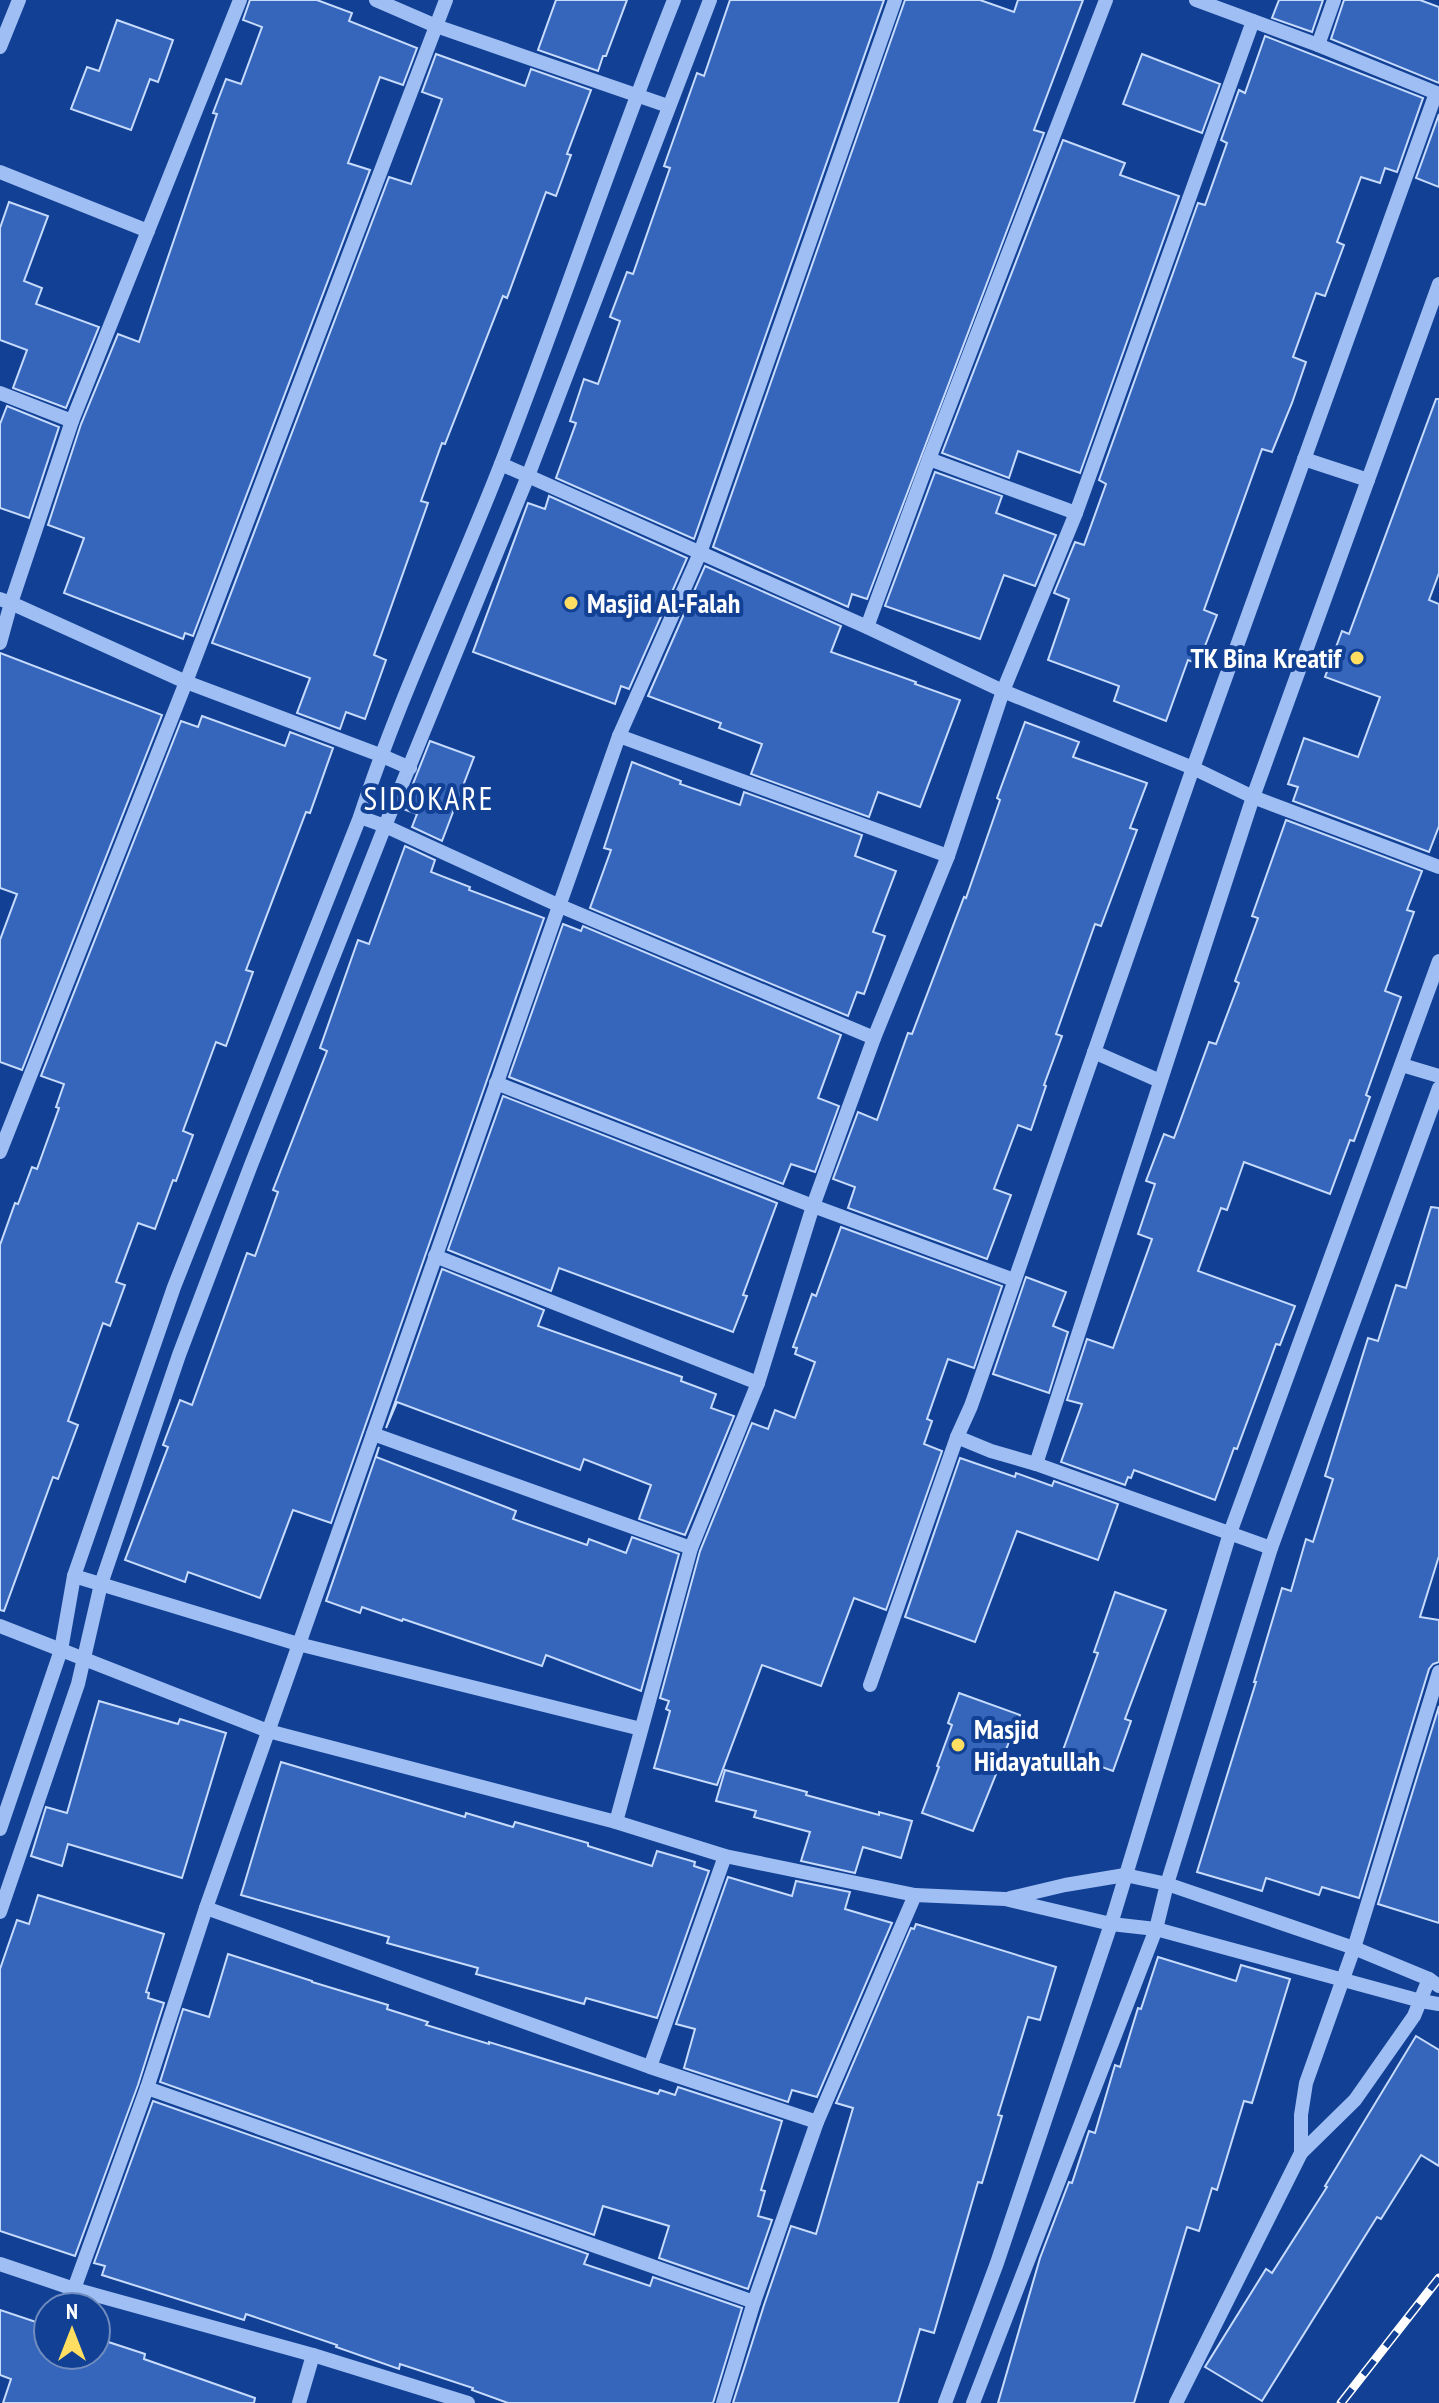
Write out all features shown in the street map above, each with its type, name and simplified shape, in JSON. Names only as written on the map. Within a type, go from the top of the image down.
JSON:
[{"type":"street","points":[[0,643],[5,601],[72,421],[240,0]]},
{"type":"street","points":[[376,0],[436,26],[668,106]]},
{"type":"street","points":[[0,1152],[186,682],[446,0]]},
{"type":"street","points":[[0,1829],[61,1650],[74,1576],[174,1287],[360,817],[380,755],[501,464],[636,95],[674,0]]},
{"type":"street","points":[[0,1912],[6,1879],[78,1684],[101,1584],[179,1355],[385,826],[528,476],[710,0]]},
{"type":"street","points":[[74,2289],[619,736],[700,553],[895,0]]},
{"type":"street","points":[[867,627],[1106,0]]},
{"type":"street","points":[[870,1685],[957,1437],[971,1406],[1193,768],[1437,93],[1196,0]]},
{"type":"street","points":[[1318,45],[1334,0]]},
{"type":"street","points":[[0,4],[17,5],[0,47]]},
{"type":"street","points":[[616,1822],[691,1548],[758,1383],[813,1206],[874,1038],[948,856],[1003,691],[1076,513],[1253,21]]},
{"type":"street","points":[[0,172],[148,231]]},
{"type":"street","points":[[1036,1464],[1253,797],[1439,284]]},
{"type":"street","points":[[0,393],[72,421]]},
{"type":"street","points":[[929,459],[1076,513]]},
{"type":"street","points":[[1304,459],[1368,480]]},
{"type":"street","points":[[501,464],[1003,691],[1193,768],[1253,797],[1439,867]]},
{"type":"street","points":[[5,601],[186,682],[410,768]]},
{"type":"street","points":[[619,736],[948,856]]},
{"type":"street","points":[[360,817],[560,906],[874,1038]]},
{"type":"street","points":[[945,2403],[997,2263],[1111,1924],[1230,1533],[1439,961]]},
{"type":"street","points":[[1094,1052],[1160,1081]]},
{"type":"street","points":[[1402,1065],[1439,1076]]},
{"type":"street","points":[[496,1083],[1014,1280]]},
{"type":"street","points":[[973,2403],[1156,1929],[1167,1884],[1271,1548],[1439,1088]]},
{"type":"street","points":[[214,1188],[239,1197]]},
{"type":"street","points":[[435,1256],[758,1383]]},
{"type":"street","points":[[373,1434],[691,1548]]},
{"type":"street","points":[[957,1437],[1271,1548]]},
{"type":"street","points":[[74,1576],[298,1644],[641,1729]]},
{"type":"street","points":[[0,1626],[268,1731],[616,1822],[725,1856],[915,1895],[1005,1899],[1111,1924],[1156,1929],[1439,2004]]},
{"type":"street","points":[[1301,2153],[1301,2115],[1306,2083],[1354,1948],[1439,1672]]},
{"type":"street","points":[[650,2067],[725,1856]]},
{"type":"street","points":[[1005,1899],[1125,1875],[1167,1884],[1354,1948],[1434,1982],[1355,2100],[1301,2153],[1176,2403]]},
{"type":"street","points":[[723,2403],[754,2302],[817,2122],[915,1895]]},
{"type":"street","points":[[206,1908],[650,2067],[817,2122]]},
{"type":"street","points":[[147,2088],[754,2302]]},
{"type":"street","points":[[997,2263],[1026,2267]]},
{"type":"street","points":[[0,2264],[74,2289],[313,2355],[468,2403]]},
{"type":"street","points":[[299,2403],[313,2355]]},
{"type":"building","points":[[250,0],[317,0],[352,13],[349,21],[417,48],[403,85],[380,77],[348,163],[370,170],[193,636],[185,633],[183,639],[64,593],[84,538],[48,525],[81,424],[118,334],[139,342],[217,114],[213,113],[226,79],[241,84],[262,27],[243,20]]},
{"type":"building","points":[[556,0],[627,0],[598,71],[538,50]]},
{"type":"building","points":[[730,0],[884,0],[694,539],[556,478],[576,423],[570,421],[584,379],[598,384],[620,321],[610,317],[627,272],[633,274],[670,168],[664,166],[697,73],[704,76]]},
{"type":"building","points":[[905,0],[980,0],[1014,12],[1018,0],[1083,0],[1034,130],[1044,133],[867,599],[852,594],[848,607],[713,547]]},
{"type":"building","points":[[1279,0],[1323,0],[1312,32],[1272,18]]},
{"type":"building","points":[[1344,0],[1420,0],[1439,7],[1439,83],[1331,39]]},
{"type":"building","points":[[117,20],[173,40],[158,82],[150,79],[131,130],[71,109],[87,67],[99,71]]},
{"type":"building","points":[[1265,36],[1423,98],[1397,172],[1385,168],[1380,183],[1361,177],[1337,242],[1344,245],[1325,296],[1316,293],[1293,357],[1306,362],[1292,403],[1272,452],[1262,449],[1204,610],[1217,615],[1198,664],[1188,660],[1166,721],[1114,701],[1119,686],[1048,660],[1069,599],[1054,593],[1075,542],[1084,545],[1106,484],[1099,480],[1198,203],[1205,205],[1227,143],[1221,140],[1239,90],[1245,93]]},
{"type":"building","points":[[436,54],[525,86],[531,69],[591,90],[567,154],[571,155],[556,196],[546,192],[507,298],[503,296],[421,501],[428,503],[374,655],[386,660],[365,719],[346,712],[340,729],[297,713],[310,678],[212,643],[389,177],[411,184],[442,99],[422,92]]},
{"type":"building","points":[[1142,54],[1220,84],[1202,133],[1123,104]]},
{"type":"building","points":[[1439,114],[1439,187],[1416,178]]},
{"type":"building","points":[[1063,140],[1125,163],[1120,175],[1179,196],[1080,473],[1018,451],[1009,478],[942,453]]},
{"type":"building","points":[[9,202],[48,216],[24,281],[42,288],[36,304],[99,327],[66,408],[13,388],[27,350],[0,340],[0,228]]},
{"type":"building","points":[[1436,399],[1439,399],[1439,573],[1429,600],[1439,604],[1439,826],[1429,852],[1293,801],[1298,787],[1288,784],[1304,738],[1358,757],[1380,697],[1325,677],[1342,631],[1349,634]]},
{"type":"building","points":[[7,406],[59,427],[29,518],[0,508],[0,424]]},
{"type":"building","points":[[935,472],[1002,496],[996,513],[1056,535],[1035,586],[1004,575],[980,639],[885,606]]},
{"type":"building","name":"Masjid Al-Falah","points":[[549,496],[687,558],[629,689],[621,686],[615,704],[473,652],[528,503],[545,509]]},
{"type":"building","points":[[705,566],[841,626],[831,652],[960,700],[920,807],[878,792],[869,817],[751,774],[762,744],[719,728],[721,723],[648,696]]},
{"type":"building","points":[[0,653],[162,715],[22,1070],[0,1062],[0,940],[17,894],[0,888]]},
{"type":"building","points":[[202,716],[285,746],[290,732],[333,748],[246,970],[253,972],[226,1046],[216,1042],[183,1131],[193,1135],[176,1181],[173,1180],[155,1229],[138,1223],[116,1282],[125,1285],[110,1326],[103,1323],[68,1421],[78,1425],[58,1479],[53,1477],[4,1611],[0,1610],[0,1245],[32,1167],[37,1169],[59,1108],[56,1107],[64,1084],[41,1076],[181,721],[198,727]]},
{"type":"building","points":[[1025,722],[1079,742],[1073,757],[1147,783],[1130,828],[1137,830],[1101,926],[1095,924],[1056,1034],[1062,1036],[1031,1130],[1018,1125],[994,1189],[1011,1195],[987,1259],[848,1208],[855,1187],[833,1179],[858,1112],[877,1120],[908,1033],[912,1034],[966,898]]},
{"type":"building","points":[[430,741],[474,757],[442,841],[412,827],[417,814],[403,809]]},
{"type":"building","points":[[632,762],[681,781],[680,784],[740,805],[744,792],[862,835],[855,856],[896,871],[873,932],[885,936],[864,994],[857,992],[848,1016],[590,908],[611,850],[604,848]]},
{"type":"building","points":[[1286,820],[1422,871],[1407,910],[1414,912],[1385,991],[1401,997],[1366,1095],[1370,1097],[1330,1194],[1244,1162],[1227,1210],[1221,1208],[1198,1271],[1295,1306],[1280,1345],[1276,1344],[1215,1500],[1134,1470],[1125,1485],[1061,1462],[1082,1404],[1067,1400],[1087,1339],[1113,1348],[1152,1239],[1138,1234],[1155,1184],[1146,1181],[1164,1134],[1174,1138],[1209,1042],[1216,1044],[1239,983],[1235,981],[1258,918],[1252,916]]},
{"type":"building","points":[[405,846],[435,860],[431,872],[544,918],[331,1523],[293,1510],[260,1598],[188,1572],[185,1582],[125,1560],[168,1447],[163,1445],[180,1400],[192,1405],[247,1253],[255,1256],[278,1192],[273,1190],[327,1051],[320,1048],[358,940],[369,944]]},
{"type":"building","points":[[563,924],[581,931],[583,926],[841,1035],[818,1098],[839,1106],[815,1172],[791,1164],[783,1184],[509,1077]]},
{"type":"building","points":[[503,1096],[777,1203],[743,1295],[747,1296],[733,1332],[559,1268],[551,1291],[448,1250]]},
{"type":"building","points":[[1431,1207],[1439,1208],[1439,1556],[1420,1617],[1439,1620],[1439,1662],[1429,1669],[1359,1898],[1322,1887],[1319,1895],[1266,1878],[1262,1891],[1197,1872],[1282,1588],[1291,1591],[1306,1539],[1313,1542],[1333,1479],[1325,1476],[1368,1338],[1378,1341],[1396,1285],[1406,1288]]},
{"type":"building","points":[[841,1227],[1002,1286],[974,1368],[948,1359],[927,1419],[932,1421],[924,1444],[942,1451],[886,1610],[854,1598],[821,1686],[762,1665],[717,1785],[654,1768],[670,1711],[666,1709],[669,1701],[660,1698],[700,1551],[752,1423],[768,1429],[775,1410],[795,1418],[815,1362],[795,1354],[797,1348],[793,1347],[812,1294],[816,1296]]},
{"type":"building","points":[[442,1269],[544,1310],[538,1326],[682,1377],[681,1381],[716,1394],[711,1408],[734,1416],[685,1535],[639,1519],[651,1485],[584,1459],[580,1470],[397,1402],[386,1428]]},
{"type":"building","points":[[1026,1277],[1066,1292],[1053,1326],[1068,1332],[1049,1393],[993,1374]]},
{"type":"building","points":[[379,1447],[376,1457],[516,1511],[513,1519],[587,1545],[589,1539],[626,1553],[632,1537],[679,1554],[641,1691],[546,1655],[542,1666],[403,1619],[362,1607],[360,1613],[326,1601]]},
{"type":"building","points":[[960,1458],[1015,1477],[1016,1473],[1052,1486],[1054,1481],[1118,1504],[1098,1560],[1017,1531],[975,1642],[905,1617]]},
{"type":"building","points":[[1115,1592],[1166,1610],[1125,1719],[1131,1721],[1113,1771],[1062,1753],[1098,1653],[1094,1652]]},
{"type":"building","points":[[959,1693],[1020,1715],[973,1831],[922,1813],[952,1725],[948,1723]]},
{"type":"building","points":[[99,1701],[178,1724],[180,1719],[226,1733],[182,1878],[68,1844],[62,1866],[31,1856],[46,1807],[67,1813]]},
{"type":"building","points":[[1439,1706],[1439,1923],[1378,1904]]},
{"type":"building","points":[[281,1762],[465,1817],[466,1813],[513,1827],[515,1822],[652,1866],[657,1851],[695,1862],[694,1866],[709,1871],[657,2018],[586,1998],[584,2004],[476,1974],[478,1968],[387,1943],[389,1937],[241,1895]]},
{"type":"building","points":[[725,1770],[879,1815],[879,1812],[912,1821],[901,1858],[863,1847],[855,1873],[801,1861],[810,1832],[754,1817],[756,1811],[716,1801]]},
{"type":"building","points":[[728,1877],[792,1896],[796,1881],[850,1892],[845,1909],[892,1923],[817,2097],[792,2090],[788,2102],[684,2068],[695,2029],[676,2024]]},
{"type":"building","points":[[38,1895],[164,1934],[146,1992],[149,1993],[148,1998],[164,2003],[138,2085],[75,2256],[0,2231],[0,1969],[17,1920],[29,1924]]},
{"type":"building","points":[[916,1924],[1056,1967],[1040,2020],[1028,2017],[998,2115],[1002,2116],[982,2183],[978,2182],[934,2333],[920,2329],[898,2403],[733,2403],[791,2226],[816,2234],[853,2108],[836,2103],[911,1928],[914,1929]]},
{"type":"building","points":[[228,1954],[388,2005],[387,2009],[428,2022],[426,2025],[489,2044],[658,2094],[660,2090],[675,2095],[678,2087],[782,2121],[761,2190],[765,2191],[758,2216],[772,2220],[748,2289],[659,2258],[669,2226],[603,2206],[594,2235],[160,2082],[183,2009],[209,2017]]},
{"type":"building","points":[[1158,1957],[1236,1981],[1241,1965],[1290,1979],[1252,2103],[1244,2101],[1217,2190],[1212,2188],[1199,2231],[1187,2227],[1134,2403],[998,2403],[1040,2258],[1069,2182],[1072,2183],[1089,2131],[1095,2133],[1115,2065],[1120,2067]]},
{"type":"building","points":[[1416,2036],[1439,2050],[1439,2166],[1421,2155],[1381,2219],[1377,2217],[1262,2401],[1205,2367],[1266,2269],[1272,2273],[1327,2187]]},
{"type":"building","points":[[153,2101],[588,2254],[584,2264],[650,2286],[653,2277],[742,2308],[713,2403],[508,2403],[473,2388],[400,2364],[399,2369],[246,2314],[244,2320],[102,2275],[105,2266],[94,2263]]},
{"type":"building","points":[[0,2310],[32,2321],[32,2371],[112,2371],[112,2343],[145,2354],[144,2359],[255,2398],[254,2403],[3,2403],[11,2379],[0,2375]]},
{"type":"railway","points":[[1341,2403],[1439,2278]]},
{"type":"place","name":"Masjid Al-Falah","points":[[571,603]]},
{"type":"place","name":"TK Bina Kreatif","points":[[1357,658]]},
{"type":"place","name":"Masjid Hidayatullah","points":[[958,1745]]},
{"type":"district","name":"SIDOKARE","points":[[429,799]]}]
